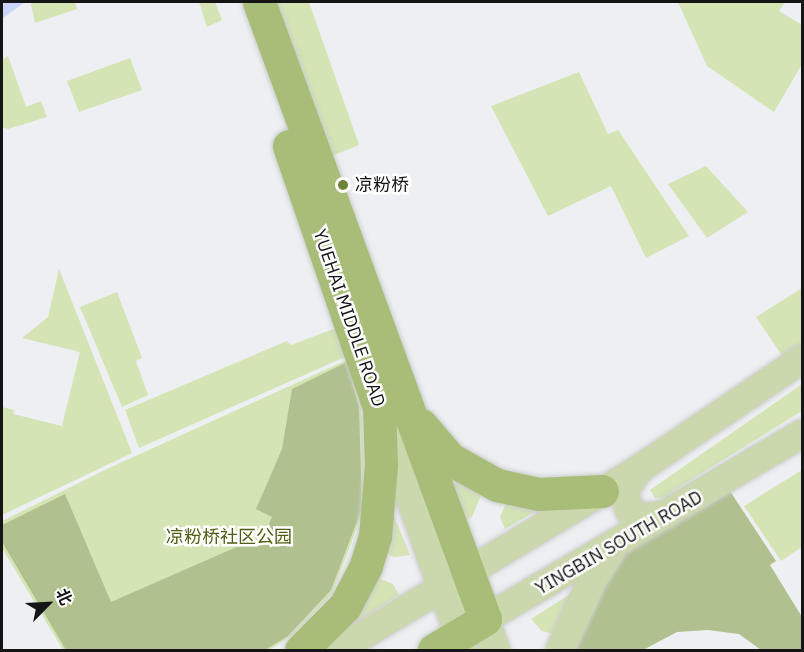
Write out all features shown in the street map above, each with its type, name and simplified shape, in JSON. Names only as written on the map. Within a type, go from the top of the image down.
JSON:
[{"type":"highway","name":"YUEHAI MIDDLE ROAD","points":[[235,2],[391,404],[455,581],[460,639]]},
{"type":"highway","name":"YUEHAI MIDDLE ROAD","points":[[259,2],[332,196],[391,404]]},
{"type":"highway","points":[[391,404],[450,459],[480,478],[516,491],[540,495],[602,491]]},
{"type":"highway","points":[[302,651],[345,606],[366,566],[379,496],[391,404]]},
{"type":"main road","points":[[338,651],[642,467],[802,358]]},
{"type":"main road","name":"YINGBIN SOUTH ROAD","points":[[460,639],[802,434]]},
{"type":"main road","points":[[642,467],[624,491],[629,510],[644,518],[669,514]]},
{"type":"main road","points":[[560,651],[593,579],[614,545]]},
{"type":"main road","points":[[460,639],[496,651]]},
{"type":"green space","points":[[35,2],[75,2],[77,9],[35,23],[31,4]]},
{"type":"green space","points":[[199,2],[215,2],[222,20],[207,27]]},
{"type":"green space","points":[[275,2],[309,2],[359,145],[332,156]]},
{"type":"green space","points":[[678,2],[785,2],[779,11],[802,25],[802,64],[774,112],[707,66]]},
{"type":"green space","points":[[8,56],[26,107],[41,101],[47,117],[8,129],[2,127],[2,60]]},
{"type":"green space","points":[[130,58],[142,90],[79,112],[67,81]]},
{"type":"green space","points":[[579,72],[608,134],[618,130],[689,236],[646,258],[611,186],[548,216],[491,106]]},
{"type":"green space","points":[[706,166],[748,212],[707,238],[668,184]]},
{"type":"green space","points":[[59,269],[132,453],[2,515],[2,407],[14,410],[13,414],[62,426],[80,352],[22,338],[48,317]]},
{"type":"green space","points":[[802,288],[802,353],[787,363],[756,317]]},
{"type":"green space","points":[[117,292],[142,358],[136,361],[148,395],[122,407],[80,307]]},
{"type":"green space","points":[[336,328],[345,357],[139,448],[125,410],[287,341],[291,345]]},
{"type":"green space","name":"凉粉桥社区公园","points":[[349,359],[361,405],[367,501],[332,594],[290,637],[269,650],[63,650],[2,548],[2,521],[107,469]]},
{"type":"green space","name":"凉粉桥社区公园","points":[[347,362],[359,407],[362,508],[331,590],[288,636],[265,650],[66,650],[2,542],[2,525],[65,494],[111,602],[264,535],[272,517],[256,509],[282,449],[292,389]]},
{"type":"green space","points":[[802,384],[802,411],[662,498],[655,498],[650,490]]},
{"type":"green space","points":[[802,470],[802,547],[781,561],[744,506]]},
{"type":"green space","points":[[447,474],[484,488],[472,517],[464,520]]},
{"type":"green space","points":[[726,485],[776,561],[770,565],[802,617],[802,650],[761,650],[739,634],[708,630],[677,632],[643,650],[571,650],[611,562]]},
{"type":"green space","points":[[509,496],[541,508],[505,529],[500,517]]},
{"type":"green space","points":[[390,506],[410,555],[395,557],[380,552]]},
{"type":"green space","points":[[371,575],[393,584],[399,595],[358,621],[353,620]]},
{"type":"green space","points":[[578,589],[558,635],[542,631],[531,619]]},
{"type":"water","points":[[2,2],[25,2],[2,19]]},
{"type":"place","name":"凉粉桥","points":[[343,185]]}]
